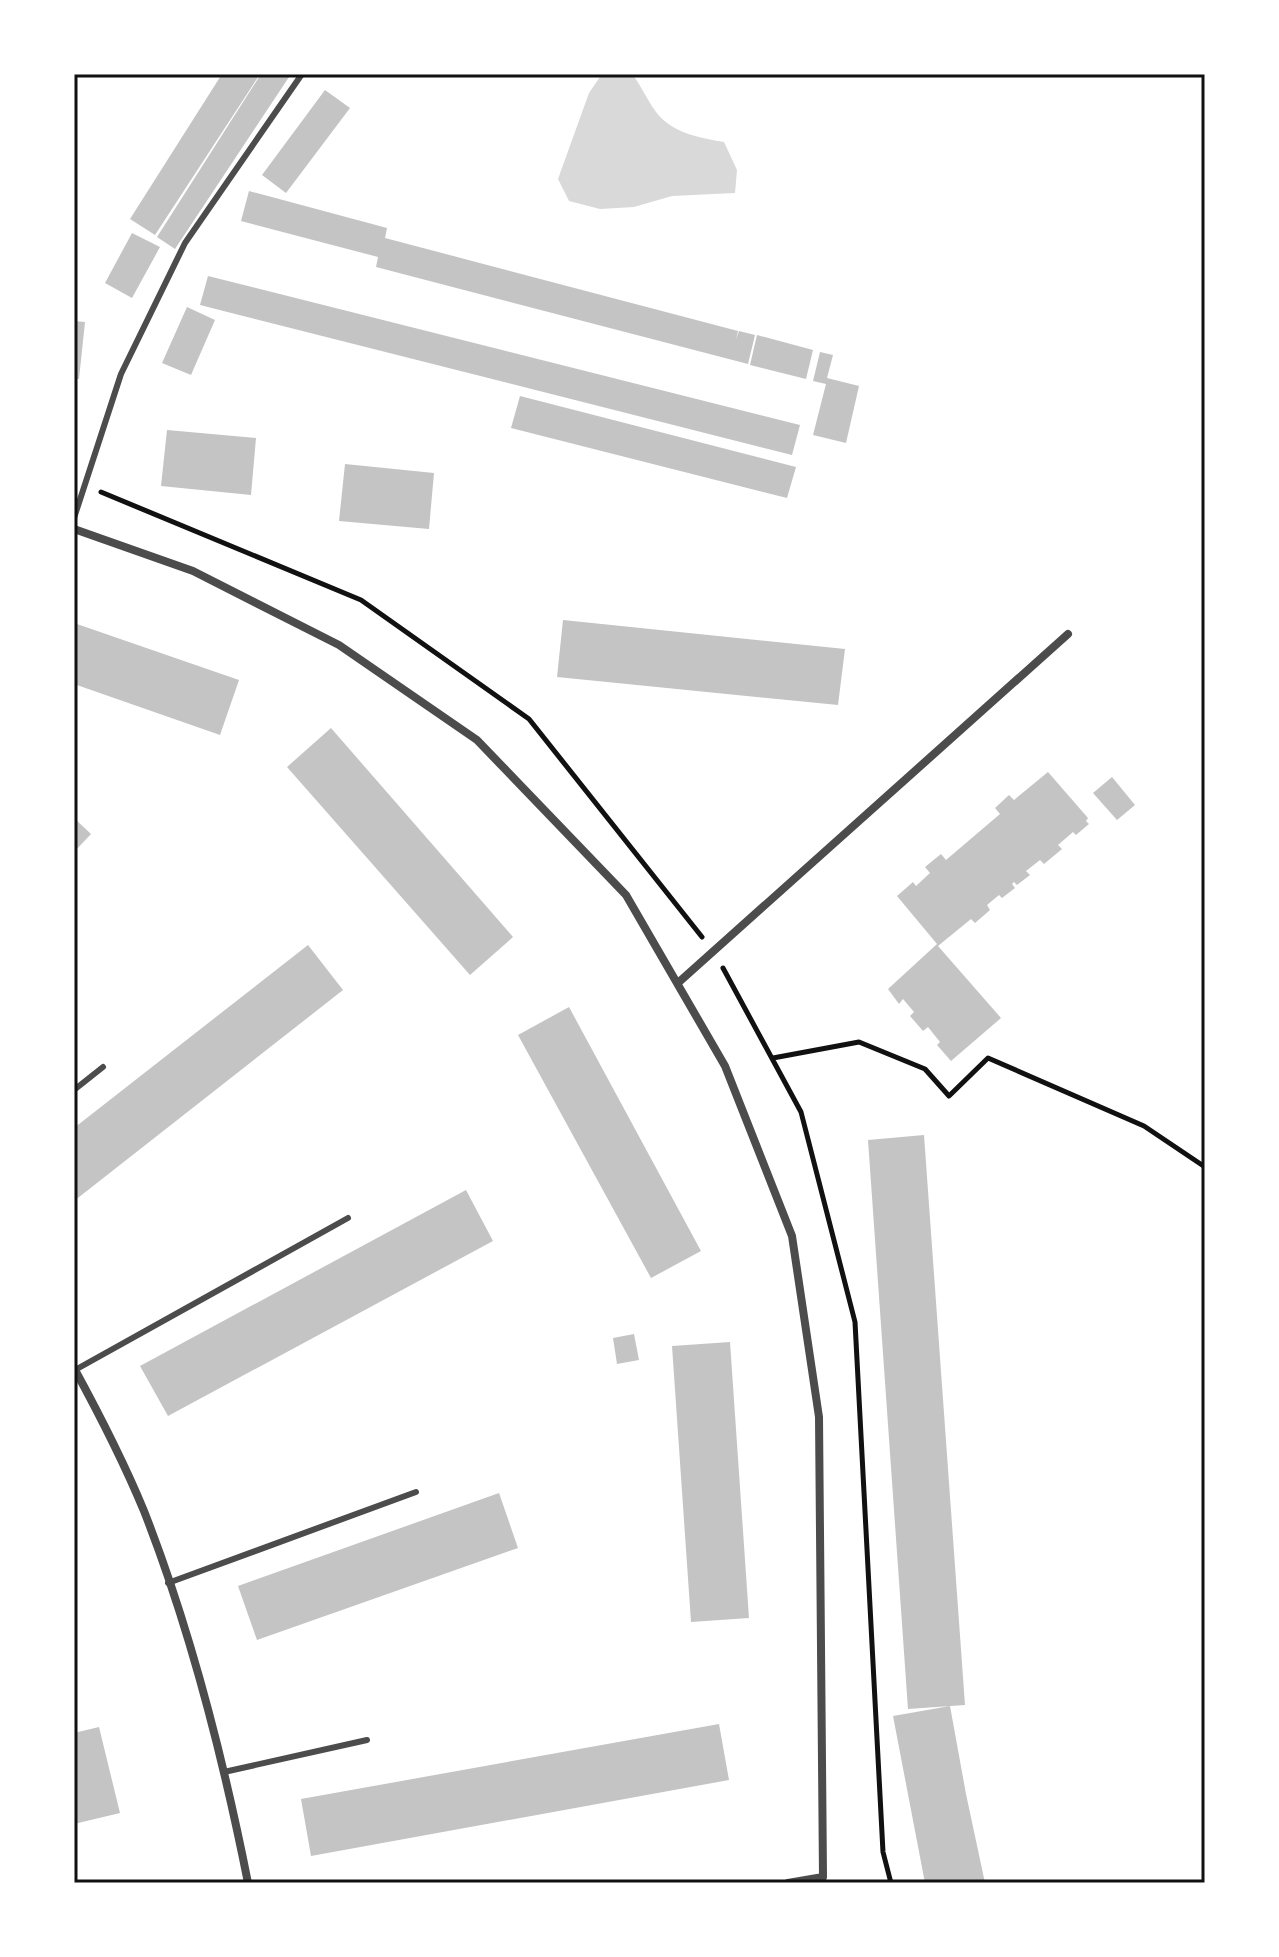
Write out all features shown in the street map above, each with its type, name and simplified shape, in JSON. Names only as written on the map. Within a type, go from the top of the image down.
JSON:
[{"type":"street","points":[[74,529],[193,571],[339,645],[477,740],[626,895],[725,1066],[792,1236],[819,1417],[824,1880],[788,1883]]},
{"type":"street","points":[[679,982],[1068,634]]},
{"type":"street","points":[[75,1369],[143,1510],[197,1666],[248,1883]]},
{"type":"lane","points":[[74,518],[121,374],[185,243],[302,74]]},
{"type":"lane","points":[[74,1090],[103,1067]]},
{"type":"lane","points":[[75,1369],[348,1218]]},
{"type":"lane","points":[[168,1583],[416,1492]]},
{"type":"lane","points":[[224,1772],[367,1740]]},
{"type":"path","points":[[85,486],[361,600],[529,719],[713,951],[801,1112],[855,1322],[883,1852],[891,1883]]},
{"type":"path","points":[[773,1058],[859,1042],[925,1069],[949,1096],[988,1058],[1144,1126],[1205,1167]]},
{"type":"shaded area","points":[[602,74],[632,74],[656,112],[670,125],[696,136],[724,142],[737,170],[735,193],[672,196],[634,207],[600,209],[569,201],[558,179],[589,93]]},
{"type":"building","points":[[222,74],[260,74],[155,235],[130,219]]},
{"type":"building","points":[[261,74],[291,74],[175,249],[157,237]]},
{"type":"building","points":[[325,90],[350,108],[286,193],[262,175]]},
{"type":"building","points":[[249,191],[387,228],[385,238],[738,331],[736,339],[739,331],[755,335],[748,364],[376,267],[378,257],[241,221]]},
{"type":"building","points":[[132,233],[160,247],[132,298],[105,283]]},
{"type":"building","points":[[208,276],[800,425],[792,455],[200,305]]},
{"type":"building","points":[[187,307],[215,320],[191,375],[162,363]]},
{"type":"building","points":[[74,321],[85,322],[79,379],[74,379]]},
{"type":"building","points":[[757,335],[813,350],[806,379],[750,365]]},
{"type":"building","points":[[820,352],[833,355],[827,378],[859,386],[846,443],[813,435],[826,384],[813,381]]},
{"type":"building","points":[[520,396],[796,467],[787,498],[511,428]]},
{"type":"building","points":[[167,430],[256,438],[251,495],[161,486]]},
{"type":"building","points":[[345,464],[434,473],[429,529],[339,521]]},
{"type":"building","points":[[563,620],[845,649],[838,705],[557,677]]},
{"type":"building","points":[[74,623],[239,680],[220,735],[74,684]]},
{"type":"building","points":[[331,728],[513,937],[470,975],[287,767]]},
{"type":"building","points":[[1048,772],[1088,818],[1086,821],[1089,824],[1058,845],[1062,849],[1044,864],[1040,860],[1026,871],[1030,875],[1017,885],[1014,882],[1015,888],[987,905],[990,910],[975,923],[971,919],[938,946],[1001,1018],[951,1061],[937,1045],[940,1042],[928,1027],[923,1031],[910,1016],[914,1012],[903,999],[899,1004],[888,989],[937,944],[897,896],[913,882],[916,886],[930,873],[925,867],[941,854],[946,860],[1000,814],[995,808],[1009,795],[1014,800]]},
{"type":"building","points":[[1112,777],[1135,805],[1117,820],[1093,793]]},
{"type":"building","points":[[74,818],[91,834],[74,852]]},
{"type":"building","points":[[308,945],[343,990],[74,1201],[74,1128]]},
{"type":"building","points":[[569,1007],[701,1251],[651,1278],[518,1035]]},
{"type":"building","points":[[924,1135],[965,1705],[908,1709],[868,1140]]},
{"type":"building","points":[[466,1190],[493,1241],[168,1416],[140,1366]]},
{"type":"building","points":[[634,1334],[639,1360],[617,1364],[613,1338]]},
{"type":"building","points":[[730,1342],[749,1618],[691,1622],[672,1346]]},
{"type":"building","points":[[499,1493],[518,1548],[257,1640],[238,1586]]},
{"type":"building","points":[[950,1706],[985,1883],[925,1883],[893,1716]]},
{"type":"building","points":[[719,1724],[729,1780],[311,1856],[301,1799]]},
{"type":"building","points":[[99,1727],[120,1813],[74,1824],[74,1733]]}]
